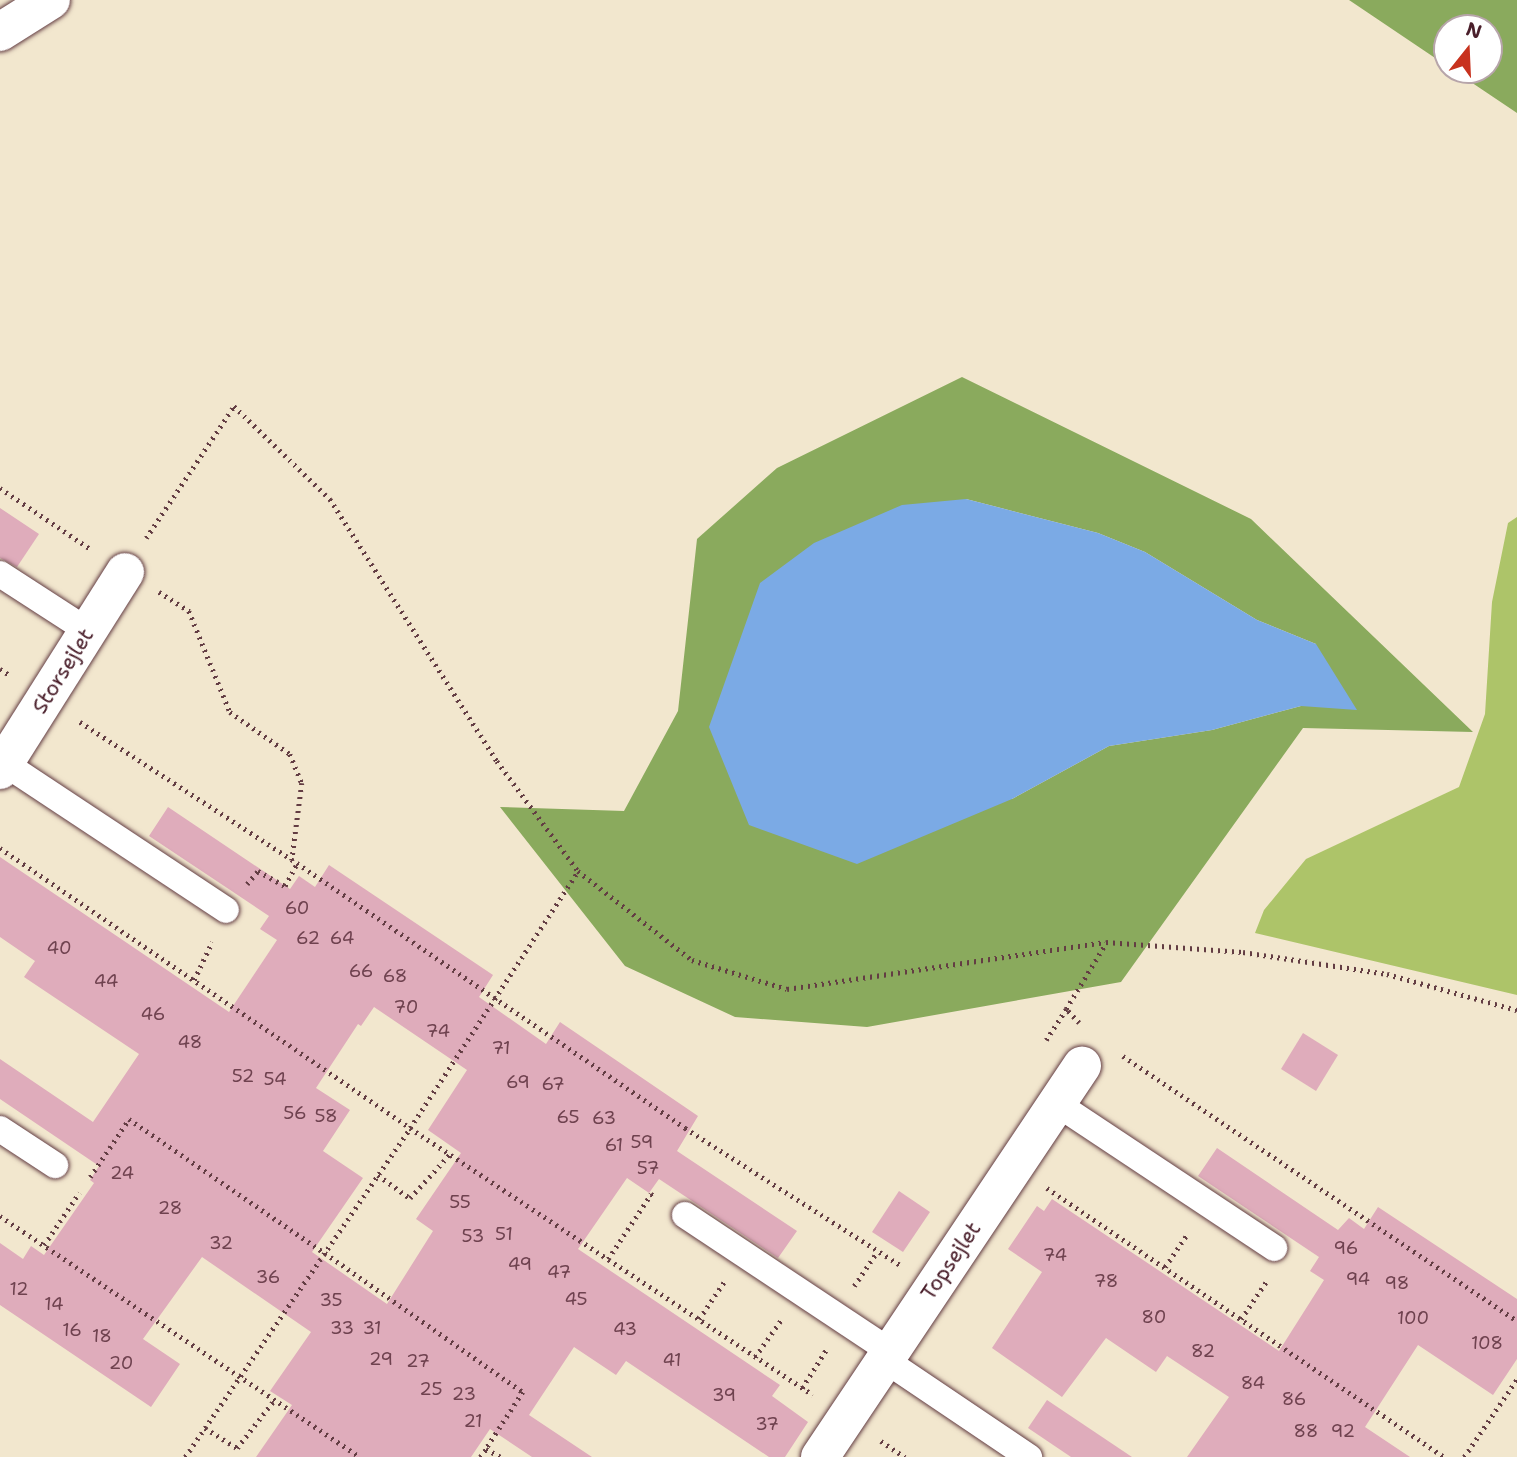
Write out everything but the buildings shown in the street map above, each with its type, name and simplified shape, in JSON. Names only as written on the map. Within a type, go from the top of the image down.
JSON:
[{"type":"street","points":[[0,33],[51,0]]},
{"type":"street","name":"Storsejlet","points":[[2,766],[125,572]]},
{"type":"street","name":"Topsejlet","points":[[820,1457],[1056,1103],[1085,1049]]},
{"type":"lane","points":[[0,574],[88,631]]},
{"type":"lane","points":[[2,766],[226,910]]},
{"type":"lane","points":[[1056,1103],[1274,1248]]},
{"type":"lane","points":[[0,1129],[55,1165]]},
{"type":"lane","points":[[685,1214],[845,1321],[1029,1457]]},
{"type":"path","points":[[125,572],[234,406],[330,499],[498,761],[578,871],[692,960],[787,989],[1107,942],[1243,952],[1387,974],[1517,1010]]},
{"type":"path","points":[[0,488],[125,572],[189,611],[230,712],[290,754],[302,783],[292,860]]},
{"type":"path","points":[[0,669],[292,860],[685,1128],[899,1266],[906,1254]]},
{"type":"path","points":[[0,848],[410,1128],[905,1457]]},
{"type":"path","points":[[185,1457],[410,1128],[578,871]]},
{"type":"path","points":[[1043,1044],[1107,942]]},
{"type":"path","points":[[1066,1009],[1085,1049],[1517,1321]]},
{"type":"path","points":[[44,1245],[129,1119],[523,1392],[480,1457]]},
{"type":"path","points":[[378,1175],[410,1198],[450,1154]]},
{"type":"path","points":[[1014,1166],[1445,1457]]},
{"type":"path","points":[[608,1259],[651,1194],[685,1214]]},
{"type":"path","points":[[0,1216],[360,1457]]},
{"type":"path","points":[[1241,1319],[1273,1271],[1274,1248]]},
{"type":"path","points":[[699,1319],[744,1254]]},
{"type":"path","points":[[755,1357],[801,1292]]},
{"type":"path","points":[[802,1388],[845,1321]]},
{"type":"path","points":[[1464,1457],[1517,1379]]},
{"type":"path","points":[[205,1428],[237,1448],[275,1399]]},
{"type":"path","points":[[486,1449],[501,1457]]},
{"type":"green space","points":[[1349,0],[1517,0],[1517,113],[1474,84],[1503,84],[1503,14],[1433,14],[1433,57]]},
{"type":"green space","points":[[962,377],[1251,519],[1473,732],[1303,728],[1121,982],[867,1027],[735,1017],[625,966],[500,807],[624,811],[678,711],[697,539],[777,468]],"holes":[[[966,499],[1098,533],[1145,552],[1257,620],[1316,644],[1301,706],[1212,730],[1109,746],[1012,799]]]},
{"type":"green space","points":[[1517,517],[1517,995],[1255,933],[1264,910],[1306,859],[1459,787],[1485,714],[1492,602],[1508,523]]},
{"type":"water","points":[[966,499],[1098,533],[1145,552],[1257,620],[1316,644],[1357,710],[1301,706],[1212,730],[1109,746],[1012,799],[857,864],[749,825],[709,727],[760,583],[814,543],[902,505]]}]
